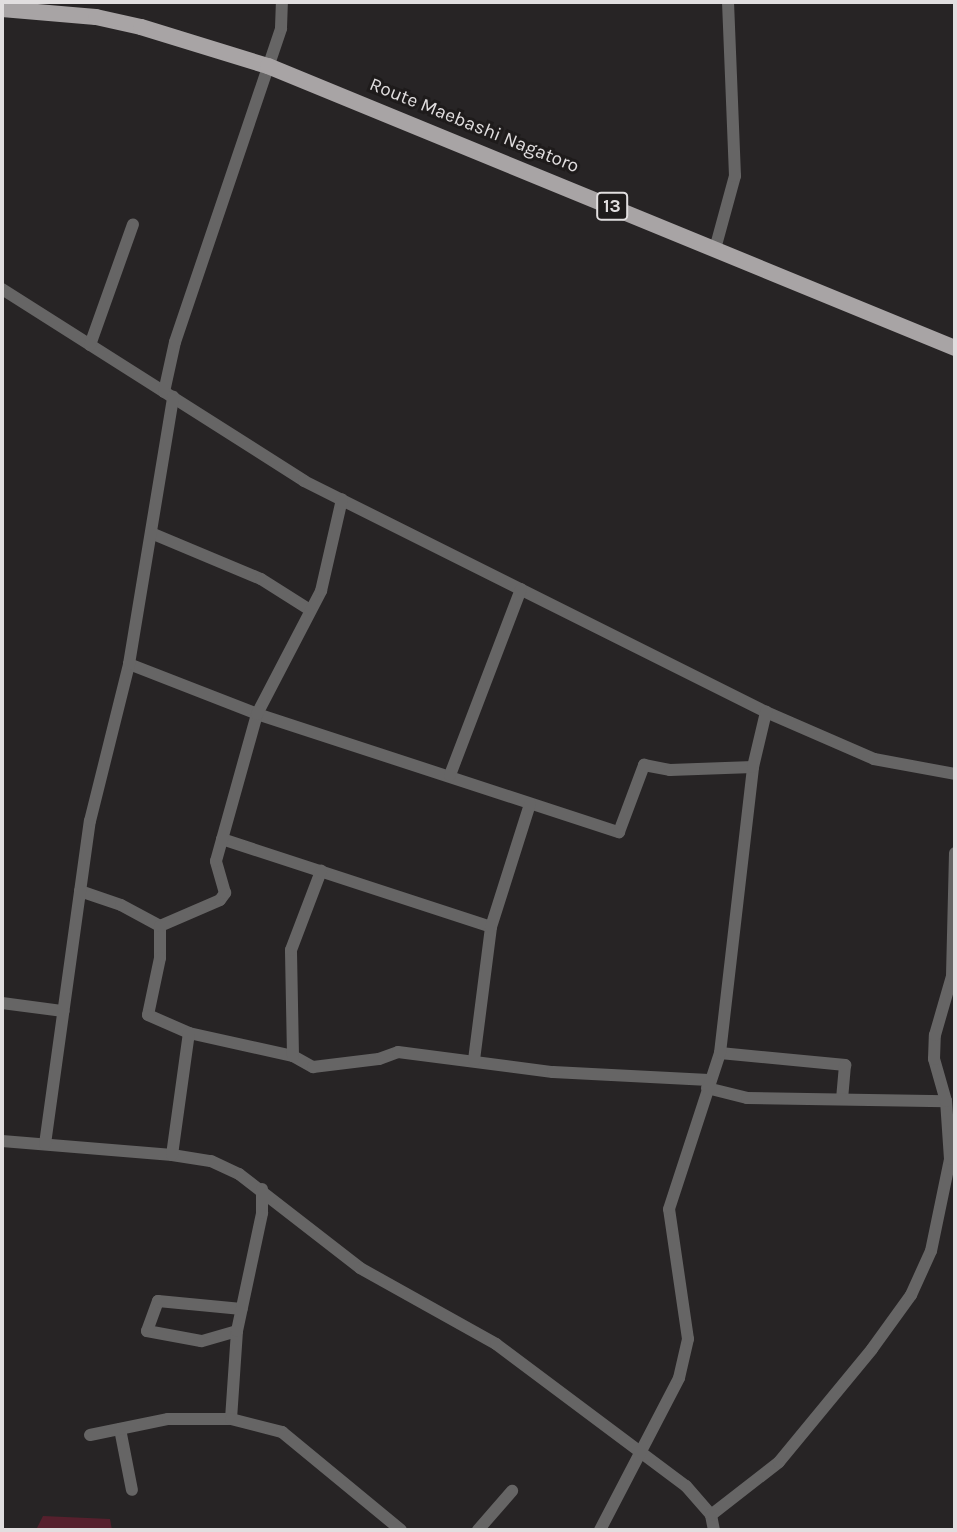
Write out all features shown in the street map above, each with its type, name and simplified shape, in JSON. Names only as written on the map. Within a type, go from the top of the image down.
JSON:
[{"type":"main road","name":"Route Maebashi Nagatoro","points":[[2,9],[96,17],[142,27],[268,66],[955,348]]},
{"type":"street","points":[[45,1144],[90,821],[129,664],[151,533],[175,342],[281,29],[282,2]]},
{"type":"street","points":[[715,249],[735,176],[728,2]]},
{"type":"street","points":[[90,345],[133,224]]},
{"type":"street","points":[[2,289],[304,481],[766,712],[874,759],[955,774]]},
{"type":"street","points":[[160,926],[220,900],[225,893],[216,861],[257,714],[321,591],[342,499]]},
{"type":"street","points":[[151,533],[261,579],[310,610]]},
{"type":"street","points":[[450,775],[521,589]]},
{"type":"street","points":[[129,664],[257,714],[619,832],[644,765],[670,770],[753,767]]},
{"type":"street","points":[[600,1530],[679,1378],[688,1339],[668,1214],[720,1053],[753,767],[766,712]]},
{"type":"street","points":[[474,1060],[491,927],[530,804]]},
{"type":"street","points":[[222,839],[491,927]]},
{"type":"street","points":[[711,1515],[779,1462],[911,1295],[931,1251],[950,1159],[946,1101],[934,1059],[935,1035],[952,975],[951,869],[955,853]]},
{"type":"street","points":[[293,1056],[291,950],[321,871]]},
{"type":"street","points":[[80,891],[121,905],[160,926]]},
{"type":"street","points":[[160,926],[160,958],[148,1015],[190,1033],[293,1056],[313,1067],[379,1059],[398,1052],[553,1072],[708,1084],[747,1098],[946,1101]]},
{"type":"street","points":[[2,1003],[62,1011]]},
{"type":"street","points":[[172,1155],[190,1033]]},
{"type":"street","points":[[720,1053],[845,1065],[842,1099]]},
{"type":"street","points":[[2,1141],[172,1155],[211,1161],[262,1189],[360,1268],[496,1344],[686,1486],[711,1515],[714,1530]]},
{"type":"street","points":[[231,1419],[237,1331],[262,1213],[262,1189]]},
{"type":"street","points":[[237,1331],[201,1341],[147,1331],[158,1301],[242,1310]]},
{"type":"street","points":[[90,1435],[168,1419],[231,1419],[282,1432],[306,1448],[397,1529]]},
{"type":"street","points":[[120,1429],[132,1490]]},
{"type":"street","points":[[478,1530],[512,1490]]},
{"type":"shaded area","points":[[43,1516],[110,1519],[112,1530],[36,1530]]}]
